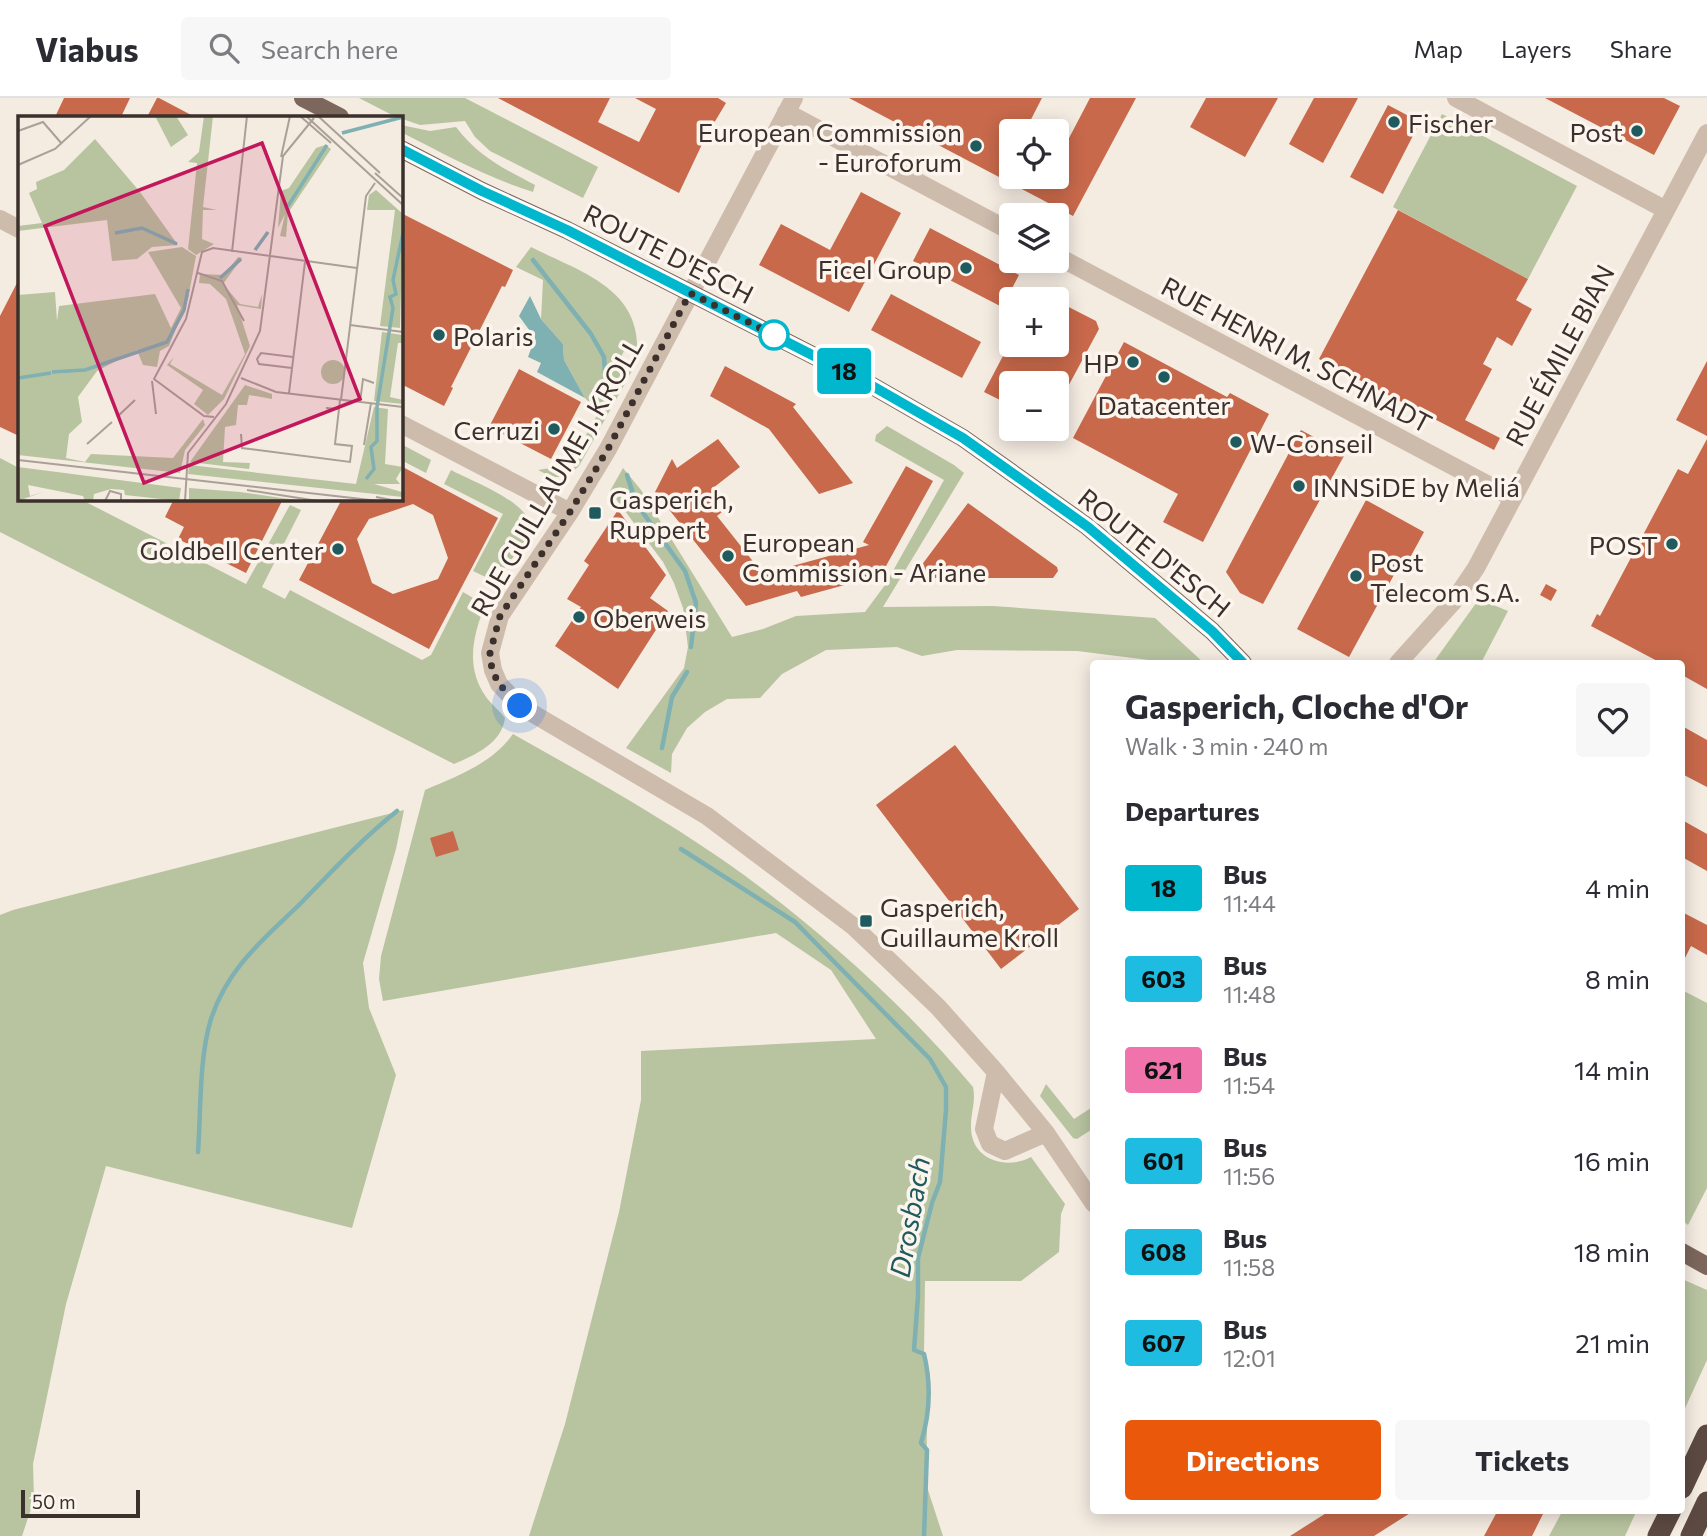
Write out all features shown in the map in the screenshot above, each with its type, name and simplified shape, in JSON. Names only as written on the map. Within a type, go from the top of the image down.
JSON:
[{"type":"highway","points":[[1685,1482],[1707,1436]]},
{"type":"highway","points":[[1691,1536],[1707,1503]]},
{"type":"highway","points":[[1658,1536],[1669,1514]]},
{"type":"main road","points":[[303,98],[338,116]]},
{"type":"main road","name":"ROUTE D'ESCH","points":[[402,149],[869,384],[963,438],[1088,527],[1212,631],[1240,660]]},
{"type":"main road","points":[[1685,1254],[1707,1266]]},
{"type":"street","points":[[1456,98],[1666,209]]},
{"type":"street","points":[[790,105],[999,225]]},
{"type":"street","name":"RUE GUILLAUME J. KROLL","points":[[790,105],[608,449],[570,512],[500,616],[490,653],[492,670],[499,684],[520,706],[707,816],[804,887],[872,944],[938,1007],[996,1072],[1046,1133],[1090,1198]]},
{"type":"street","name":"RUE ÉMILE BIAN","points":[[1401,660],[1454,602],[1476,568],[1707,133]]},
{"type":"street","points":[[0,219],[18,228]]},
{"type":"street","name":"RUE HENRI M. SCHNADT","points":[[1069,262],[1513,498]]},
{"type":"street","points":[[402,425],[570,512]]},
{"type":"street","points":[[996,1072],[984,1129],[990,1144],[1005,1151],[1046,1133]]},
{"type":"green space","points":[[359,98],[465,98],[598,167],[583,198],[490,151],[475,137],[465,121],[420,125],[402,119],[402,116],[394,116]]},
{"type":"green space","points":[[1442,114],[1577,186],[1528,279],[1393,207]]},
{"type":"green space","points":[[402,125],[430,131],[456,127],[483,154],[535,185],[533,192],[482,172],[402,133]]},
{"type":"green space","points":[[531,247],[604,285],[619,298],[629,313],[636,332],[637,355],[625,349],[619,361],[633,369],[579,466],[560,477],[538,470],[569,465],[599,412],[585,398],[564,360],[563,344],[541,319],[543,280],[516,267]]},
{"type":"green space","points":[[887,426],[964,473],[883,607],[993,606],[1155,618],[1201,660],[1149,660],[1077,651],[957,650],[922,656],[897,647],[826,650],[782,674],[760,698],[727,699],[705,712],[687,728],[672,754],[671,773],[626,748],[684,668],[688,647],[683,608],[674,583],[663,562],[610,491],[623,468],[641,490],[732,637],[796,616],[865,612],[885,585],[944,480],[875,441],[876,435]]},
{"type":"green space","points":[[402,445],[431,460],[426,473],[402,461]]},
{"type":"green space","points":[[0,458],[18,467],[18,500],[82,500],[246,584],[290,505],[301,510],[262,587],[285,599],[290,590],[422,660],[431,655],[463,592],[485,605],[477,628],[473,663],[479,686],[505,718],[503,727],[486,747],[454,764],[0,532]]},
{"type":"green space","points":[[451,470],[514,503],[529,521],[529,531],[523,544],[494,581],[473,571],[503,514],[444,484]]},
{"type":"green space","points":[[1479,599],[1508,611],[1483,660],[1435,660]]},
{"type":"green space","points":[[513,734],[688,837],[744,875],[836,948],[921,1029],[973,1087],[971,1126],[976,1147],[991,1159],[1000,1162],[1011,1163],[1031,1157],[1065,1204],[1061,1214],[1059,1252],[1021,1281],[925,1281],[924,1354],[928,1372],[926,1484],[943,1536],[529,1536],[565,1424],[619,1212],[641,1100],[641,1051],[876,1039],[831,970],[776,933],[383,1001],[379,979],[381,956],[425,790],[485,761]]},
{"type":"green space","points":[[404,810],[396,849],[363,963],[369,1008],[396,1075],[352,1228],[106,1166],[66,1304],[33,1464],[34,1500],[22,1536],[0,1536],[0,915]]},
{"type":"green space","points":[[1685,992],[1707,1003],[1707,1188],[1688,1225],[1685,1222]]},
{"type":"green space","points":[[1046,1084],[1074,1119],[1090,1109],[1090,1131],[1077,1139],[1073,1138],[1040,1096]]},
{"type":"green space","points":[[1685,1280],[1707,1290],[1707,1360],[1685,1408]]},
{"type":"green space","points":[[1561,1514],[1635,1514],[1625,1536],[1549,1536]]},
{"type":"water","points":[[530,296],[541,319],[563,344],[564,360],[585,398],[537,372],[541,363],[528,357],[535,338],[519,316]]},
{"type":"building","points":[[64,98],[130,98],[121,116],[55,116]]},
{"type":"building","points":[[159,98],[193,116],[148,116]]},
{"type":"building","points":[[498,98],[610,98],[598,122],[639,142],[656,109],[635,98],[718,98],[726,103],[705,138],[679,193]]},
{"type":"building","name":"European Commission - Euroforum","points":[[849,98],[1042,98],[1031,119],[999,119],[999,177]]},
{"type":"building","name":"European Commission - Euroforum","points":[[1090,98],[1136,98],[1073,216],[1069,214],[1069,203],[1048,203],[1022,189],[1069,189],[1069,138]]},
{"type":"building","points":[[1206,98],[1278,98],[1245,157],[1190,127]]},
{"type":"building","points":[[1314,98],[1358,98],[1323,163],[1289,144]]},
{"type":"building","name":"Post","points":[[1545,98],[1664,98],[1680,106],[1654,155]]},
{"type":"building","points":[[1388,105],[1420,122],[1383,194],[1350,177]]},
{"type":"building","points":[[861,192],[901,213],[849,312],[759,265],[781,224],[830,250]]},
{"type":"building","points":[[1398,210],[1528,279],[1516,300],[1532,309],[1512,346],[1497,337],[1483,364],[1492,369],[1465,420],[1500,438],[1494,450],[1319,359]]},
{"type":"building","name":"Polaris","points":[[402,214],[513,270],[505,287],[502,286],[444,406],[402,385]]},
{"type":"building","name":"Ficel Group","points":[[930,228],[999,264],[999,273],[1019,275],[1013,287],[999,287],[999,305],[913,261]]},
{"type":"building","points":[[18,281],[18,436],[0,427],[0,316]]},
{"type":"building","points":[[891,294],[981,342],[962,378],[871,330]]},
{"type":"building","points":[[1069,307],[1096,321],[1099,329],[1069,385],[1069,371],[999,371],[999,400],[984,392],[1002,357],[1069,357]]},
{"type":"building","points":[[1124,342],[1227,397],[1230,393],[1269,414],[1203,542],[1163,522],[1178,494],[1073,438]]},
{"type":"building","points":[[1707,361],[1707,436],[1676,420]]},
{"type":"building","name":"European Commission - Ariane","points":[[725,366],[796,404],[793,407],[853,483],[819,494],[769,429],[710,396]]},
{"type":"building","points":[[519,369],[581,402],[551,459],[489,427]]},
{"type":"building","name":"INNSiDE by Meliá","points":[[1301,430],[1345,454],[1263,604],[1240,593],[1226,572]]},
{"type":"building","points":[[718,439],[740,467],[713,488],[728,507],[717,516],[763,574],[869,545],[863,542],[906,466],[933,481],[881,575],[801,597],[797,591],[746,606],[655,492],[672,459],[677,468]]},
{"type":"building","name":"POST","points":[[1707,439],[1707,689],[1685,677],[1685,660],[1655,660],[1591,626],[1597,614],[1600,616],[1678,469],[1688,474]]},
{"type":"building","name":"Goldbell Center","points":[[402,467],[498,518],[429,649],[299,580],[341,500],[402,500]],"holes":[[[413,504],[433,515],[448,558],[438,579],[393,594],[372,583],[357,539],[369,519]]]},
{"type":"building","points":[[174,500],[282,500],[246,573],[178,539],[184,527],[165,517]]},
{"type":"building","name":"Post Telecom S.A.","points":[[1366,500],[1424,532],[1406,565],[1401,562],[1349,657],[1297,629]]},
{"type":"building","points":[[968,503],[1057,567],[1058,571],[1053,578],[912,578]]},
{"type":"building","points":[[618,510],[666,575],[650,598],[668,611],[618,689],[555,646],[581,607],[567,599],[589,565],[584,561]]},
{"type":"building","points":[[1546,584],[1557,590],[1551,601],[1540,595]]},
{"type":"building","points":[[1685,728],[1707,740],[1707,787],[1685,776]]},
{"type":"building","points":[[955,745],[1079,909],[1001,969],[876,805]]},
{"type":"building","points":[[1685,822],[1707,834],[1707,871],[1685,859]]},
{"type":"building","points":[[453,831],[459,850],[436,857],[430,838]]},
{"type":"building","points":[[1685,914],[1707,925],[1707,955],[1691,946],[1685,958]]},
{"type":"building","points":[[1325,1514],[1409,1514],[1374,1536],[1290,1536]]},
{"type":"building","points":[[1496,1514],[1543,1514],[1532,1536],[1484,1536]]},
{"type":"waterway","name":"Drosbach","points":[[533,260],[591,334],[604,357],[605,373]]},
{"type":"waterway","name":"Drosbach","points":[[627,475],[636,503],[685,571],[696,603],[691,647]]},
{"type":"waterway","name":"Drosbach","points":[[662,748],[672,697],[687,672]]},
{"type":"waterway","points":[[198,1152],[204,1050],[211,1019],[227,984],[248,955],[359,844],[397,811]]},
{"type":"waterway","name":"Drosbach","points":[[681,849],[795,922],[930,1059],[946,1087],[940,1182],[918,1258],[914,1350],[924,1354],[928,1387],[928,1410],[921,1443],[927,1450],[924,1536]]},
{"type":"bus line","name":"18","points":[[402,150],[482,191],[567,230],[869,384],[963,438],[1088,527],[1212,631],[1240,660]]},
{"type":"place","name":"Fischer","points":[[1394,122]]},
{"type":"place","name":"Post","points":[[1637,131]]},
{"type":"place","name":"European Commission - Euroforum","points":[[976,146]]},
{"type":"place","name":"Ficel Group","points":[[966,268]]},
{"type":"place","name":"Polaris","points":[[439,335]]},
{"type":"place","name":"HP","points":[[1133,362]]},
{"type":"place","name":"Datacenter","points":[[1164,377]]},
{"type":"place","name":"Cerruzi","points":[[554,429]]},
{"type":"place","name":"W-Conseil","points":[[1236,442]]},
{"type":"place","name":"INNSiDE by Meliá","points":[[1299,486]]},
{"type":"place","name":"Gasperich, Ruppert","points":[[595,513]]},
{"type":"place","name":"POST","points":[[1672,544]]},
{"type":"place","name":"Goldbell Center","points":[[338,549]]},
{"type":"place","name":"European Commission - Ariane","points":[[728,556]]},
{"type":"place","name":"Post Telecom S.A.","points":[[1356,576]]},
{"type":"place","name":"Oberweis","points":[[579,617]]},
{"type":"place","name":"Gasperich, Guillaume Kroll","points":[[866,921]]},
{"type":"route","points":[[520,706],[499,684],[492,670],[490,653],[500,616],[570,512],[608,449],[690,293],[774,335]]}]
